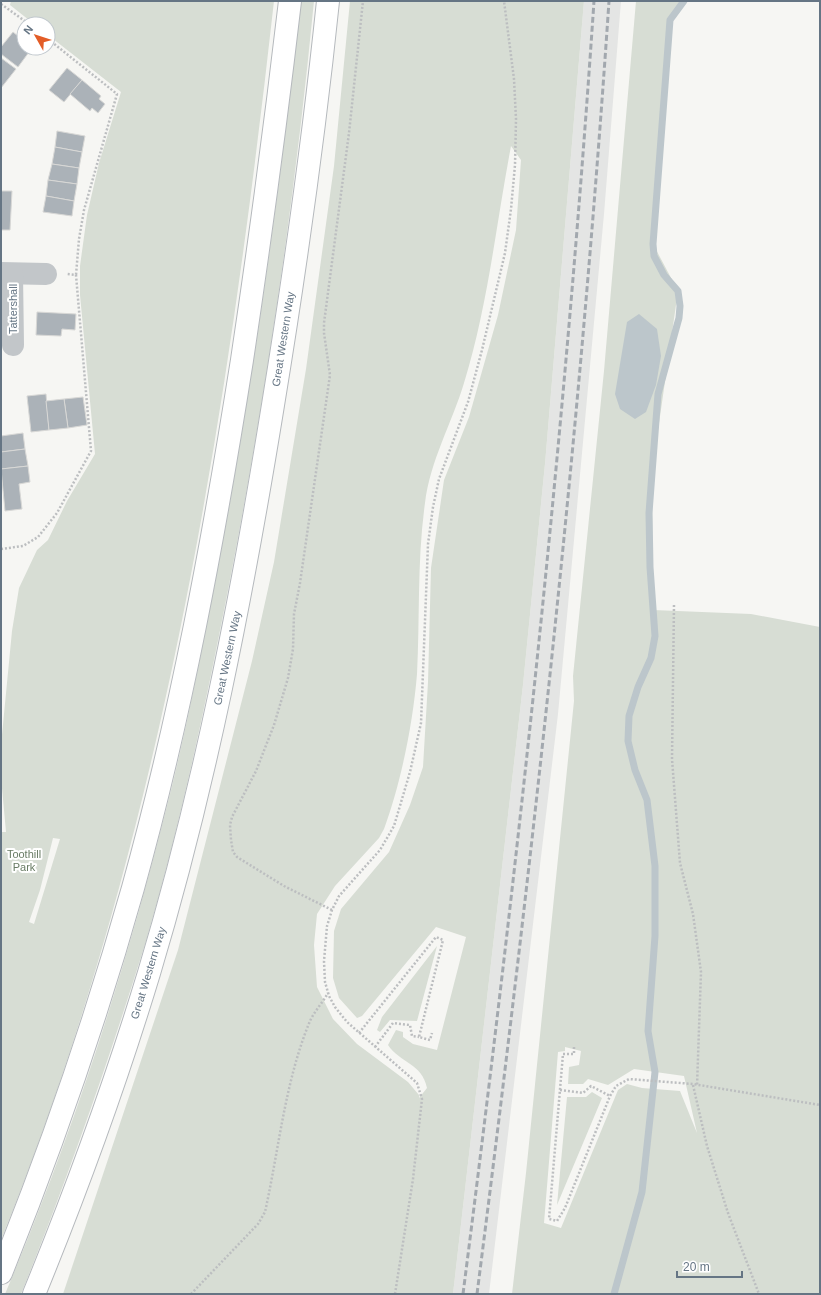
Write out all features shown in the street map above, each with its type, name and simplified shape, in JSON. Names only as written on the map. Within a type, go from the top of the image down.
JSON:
[{"type":"main road","points":[[1,1273],[56,1130],[96,1011],[133,886],[178,708],[203,583],[230,432],[270,171],[290,1]]},
{"type":"main road","name":"Great Western Way","points":[[34,1294],[84,1167],[149,973],[179,865],[217,706],[248,553],[282,352],[312,139],[328,1]]},
{"type":"street","name":"Tattershall","points":[[13,345],[7,273],[46,274]]},
{"type":"path","points":[[332,910],[284,886],[237,857],[232,848],[230,825],[236,809],[256,772],[274,725],[291,664],[295,606],[300,583],[330,375],[324,323],[349,133],[363,1]]},
{"type":"path","points":[[394,1294],[413,1179],[422,1099],[417,1083],[346,1022],[335,1007],[328,993],[325,982],[324,961],[326,926],[339,896],[388,839],[394,826],[410,772],[420,730],[425,657],[428,544],[433,506],[439,479],[468,402],[482,350],[505,253],[511,208],[515,165],[514,79],[504,1]]},
{"type":"path","points":[[1,4],[18,16]]},
{"type":"path","points":[[1,549],[23,546],[38,537],[57,513],[91,451],[76,274],[79,239],[84,210],[117,94],[56,45]]},
{"type":"path","points":[[46,274],[76,274]]},
{"type":"path","points":[[674,605],[672,759],[680,863],[693,914],[701,972],[697,1086]]},
{"type":"path","points":[[359,1033],[436,937],[443,940],[419,1037]]},
{"type":"path","points":[[191,1294],[258,1224],[265,1212],[287,1101],[298,1059],[310,1020],[328,993]]},
{"type":"path","points":[[375,1047],[393,1024],[410,1025],[412,1036],[430,1040],[432,1033]]},
{"type":"path","points":[[574,1047],[574,1054],[563,1054],[549,1219],[557,1221],[565,1208],[610,1096],[616,1086],[629,1079],[693,1084],[697,1086],[820,1105]]},
{"type":"path","points":[[693,1084],[707,1146],[728,1213],[759,1294]]},
{"type":"path","points":[[560,1090],[583,1093],[591,1086],[610,1096]]},
{"type":"shaded area","points":[[584,1],[621,1],[604,214],[558,714],[489,1294],[453,1294],[523,685],[545,464]]},
{"type":"shaded area","points":[[639,314],[657,329],[661,356],[656,385],[646,412],[635,419],[620,409],[615,394],[627,322]]},
{"type":"green space","name":"Toothill Park","points":[[11,1],[274,1],[234,317],[209,474],[180,631],[145,786],[105,939],[57,1091],[1,1240],[1,832],[6,832],[1,777],[1,745],[12,631],[19,588],[37,550],[48,540],[67,501],[95,454],[80,295],[80,266],[87,215],[99,163],[121,92],[56,41],[56,16],[24,16],[10,5]],"holes":[[[53,838],[60,839],[34,924],[29,922],[40,890]]]},
{"type":"green space","points":[[301,1],[314,1],[298,149],[278,296],[242,517],[201,723],[181,811],[146,941],[87,1119],[55,1207],[21,1294],[5,1294],[53,1174],[75,1114],[115,992],[151,868],[180,750],[215,583],[253,365],[274,220]]},
{"type":"green space","points":[[350,1],[584,1],[545,464],[523,685],[453,1294],[63,1294],[178,950],[252,661],[274,562],[306,369],[334,166]],"holes":[[[511,146],[521,160],[516,230],[498,315],[469,417],[444,480],[431,568],[428,682],[423,767],[410,805],[389,852],[341,909],[334,931],[333,978],[339,998],[357,1018],[362,1016],[436,927],[466,937],[437,1050],[413,1044],[403,1037],[403,1032],[396,1030],[388,1045],[398,1056],[416,1068],[420,1073],[427,1088],[419,1098],[419,1095],[408,1082],[357,1044],[333,1019],[317,987],[314,945],[317,914],[335,886],[379,838],[384,829],[396,792],[413,712],[417,674],[422,524],[428,487],[436,457],[459,398],[472,354],[491,265]]]},
{"type":"green space","points":[[636,1],[684,1],[670,20],[653,244],[678,291],[652,472],[653,610],[751,614],[820,627],[820,1294],[512,1294],[526,1173],[574,701],[573,676],[604,371]],"holes":[[[565,1047],[581,1051],[579,1065],[569,1067],[568,1084],[583,1084],[588,1079],[608,1085],[634,1069],[684,1076],[697,1133],[680,1091],[642,1088],[627,1084],[618,1090],[561,1228],[544,1223],[558,1052],[565,1051]]]},
{"type":"green space","points":[[437,946],[417,1021],[390,1020],[380,1032],[377,1030],[382,1017]]},
{"type":"green space","points":[[592,1092],[602,1098],[557,1205],[567,1097],[586,1097]]},
{"type":"building","points":[[13,32],[16,34],[16,56],[26,56],[18,67],[1,54],[1,47]]},
{"type":"building","points":[[1,58],[16,69],[1,88]]},
{"type":"building","points":[[67,68],[82,80],[64,102],[49,90]]},
{"type":"building","points":[[82,80],[101,96],[99,99],[105,104],[98,113],[92,108],[90,111],[70,94]]},
{"type":"building","points":[[57,131],[85,136],[82,152],[55,147]]},
{"type":"building","points":[[55,147],[82,152],[79,168],[52,164]]},
{"type":"building","points":[[52,164],[79,168],[77,184],[48,180]]},
{"type":"building","points":[[48,180],[77,184],[74,201],[46,196]]},
{"type":"building","points":[[1,191],[12,191],[10,230],[1,230]]},
{"type":"building","points":[[46,196],[74,201],[72,216],[43,212]]},
{"type":"building","points":[[37,312],[76,314],[75,330],[62,329],[61,336],[36,335]]},
{"type":"building","points":[[46,394],[49,430],[31,432],[27,396]]},
{"type":"building","points":[[83,397],[87,425],[68,428],[64,399]]},
{"type":"building","points":[[64,399],[68,428],[49,430],[46,401]]},
{"type":"building","points":[[23,433],[25,449],[1,452],[1,436]]},
{"type":"building","points":[[25,449],[28,466],[1,469],[1,452]]},
{"type":"building","points":[[28,466],[30,482],[19,484],[22,509],[5,511],[1,469]]},
{"type":"waterway","points":[[614,1294],[642,1192],[655,1072],[648,1031],[655,936],[655,866],[647,800],[635,770],[628,741],[629,716],[638,687],[651,658],[655,636],[650,567],[649,513],[658,394],[679,318],[680,306],[678,291],[664,275],[654,256],[653,244],[670,20],[684,1]]},
{"type":"railway","points":[[463,1294],[503,971],[538,648],[569,325],[594,1]]},
{"type":"railway","points":[[477,1294],[517,971],[553,648],[584,325],[609,1]]}]
